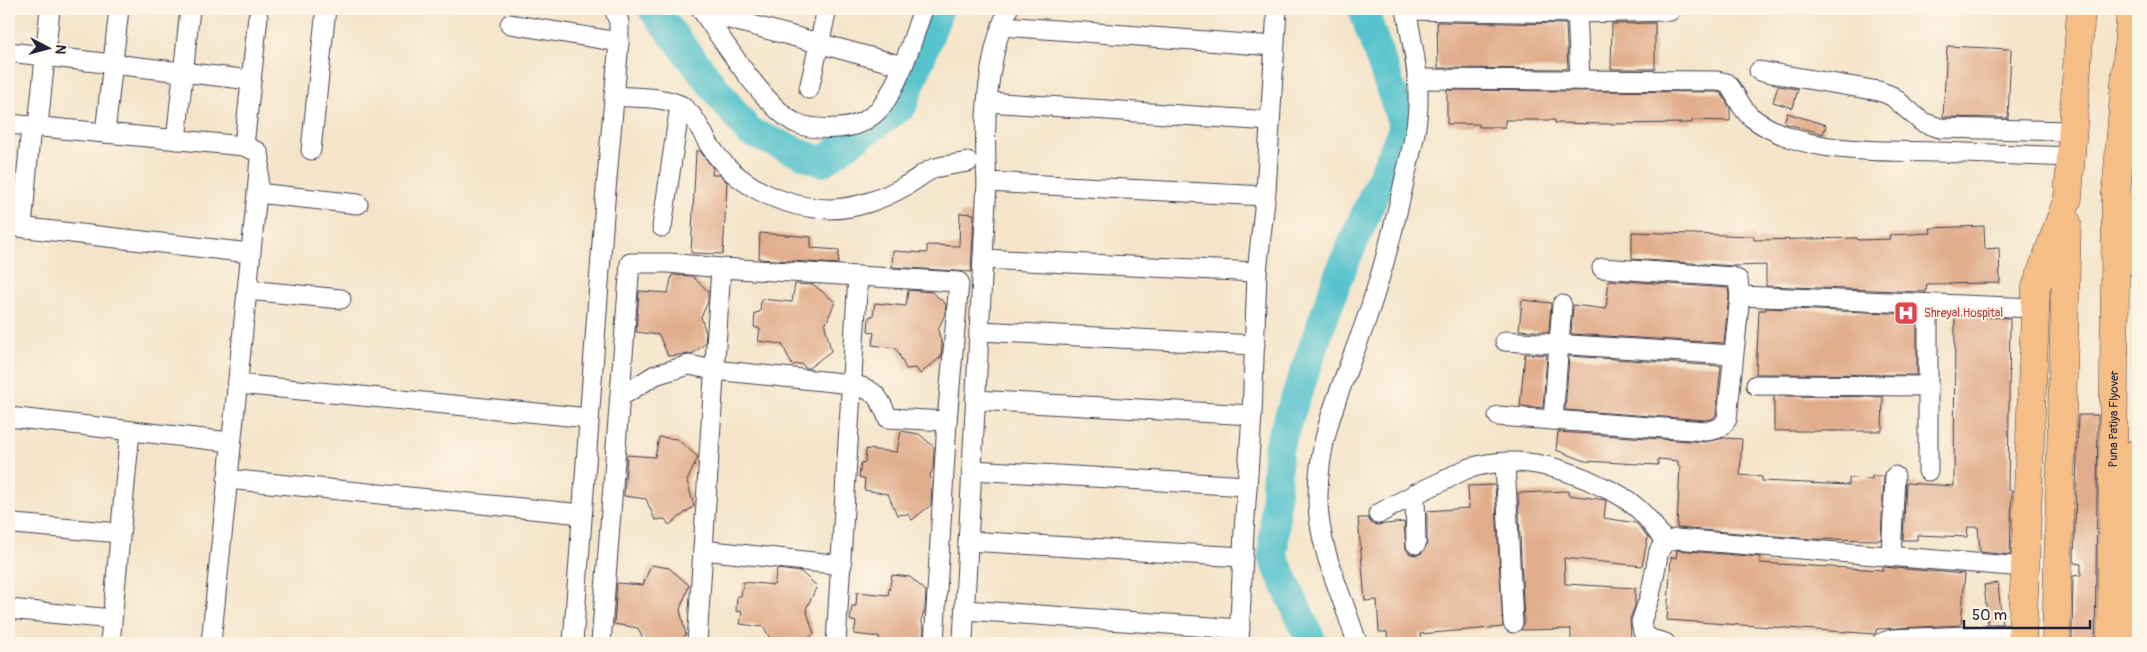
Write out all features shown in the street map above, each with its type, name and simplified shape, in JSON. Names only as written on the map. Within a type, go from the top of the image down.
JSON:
[{"type":"highway","points":[[2075,9],[2078,38]]},
{"type":"highway","points":[[2056,643],[2068,198],[2081,9]]},
{"type":"highway","name":"Puna Patiya Flyover","points":[[2111,643],[2116,194],[2131,47],[2131,9]]},
{"type":"highway","points":[[2131,47],[2138,14]]},
{"type":"highway","points":[[2116,194],[2138,263]]},
{"type":"highway","points":[[2022,639],[2036,287],[2068,198]]},
{"type":"highway","points":[[2136,643],[2138,452]]},
{"type":"street","points":[[50,9],[46,56],[16,226],[250,253]]},
{"type":"street","points":[[105,133],[119,9]]},
{"type":"street","points":[[176,140],[190,9]]},
{"type":"street","points":[[311,150],[326,9]]},
{"type":"street","points":[[573,643],[619,42],[619,22],[614,9]]},
{"type":"street","points":[[809,89],[827,9]]},
{"type":"street","points":[[702,10],[774,107],[797,124],[831,129],[846,128],[871,118],[888,98],[903,66],[924,9]]},
{"type":"street","points":[[964,610],[1239,636],[1242,557],[1252,415],[1257,272],[1265,196],[1277,9]]},
{"type":"street","points":[[702,10],[903,66]]},
{"type":"street","points":[[1357,643],[1322,537],[1318,502],[1320,465],[1329,417],[1366,322],[1396,219],[1416,128],[1417,79],[1406,10],[1670,11]]},
{"type":"street","points":[[1577,11],[1580,80]]},
{"type":"street","points":[[244,146],[258,17]]},
{"type":"street","points":[[963,639],[987,182],[985,146],[993,57],[1005,17],[1274,46]]},
{"type":"street","points":[[510,24],[619,42]]},
{"type":"street","points":[[9,52],[251,80]]},
{"type":"street","points":[[1759,71],[1879,91],[1892,96],[1922,122],[1940,128],[2071,144]]},
{"type":"street","points":[[1417,79],[1717,81],[1727,83],[1749,115],[1763,125],[1785,137],[1819,145],[1856,150],[2071,144]]},
{"type":"street","points":[[614,96],[664,100],[680,105],[692,115],[710,147],[732,172],[763,194],[803,207],[831,209],[859,206],[903,187],[934,168],[968,162]]},
{"type":"street","points":[[988,102],[1270,121]]},
{"type":"street","points":[[662,227],[680,105]]},
{"type":"street","points":[[9,124],[244,146],[258,152],[260,158],[211,643]]},
{"type":"street","points":[[987,182],[1265,196]]},
{"type":"street","points":[[256,193],[358,204]]},
{"type":"street","points":[[982,259],[1257,272]]},
{"type":"street","points":[[601,643],[630,263],[959,282],[947,421],[934,643]]},
{"type":"street","points":[[697,643],[721,268]]},
{"type":"street","points":[[1498,416],[1706,431],[1716,430],[1724,426],[1728,419],[1740,296],[1738,280],[1732,277],[1602,268]]},
{"type":"street","points":[[836,643],[858,276]]},
{"type":"street","points":[[247,290],[341,299]]},
{"type":"street","points":[[1740,296],[2035,308]]},
{"type":"street","points":[[1928,304],[1928,471]]},
{"type":"street","points":[[1553,420],[1562,305]]},
{"type":"street","points":[[979,331],[1255,346]]},
{"type":"street","points":[[1506,341],[1733,355]]},
{"type":"street","points":[[620,397],[655,375],[689,365],[714,370],[852,384],[870,388],[881,401],[888,418],[947,421]]},
{"type":"street","points":[[238,384],[589,418]]},
{"type":"street","points":[[1756,385],[1928,386]]},
{"type":"street","points":[[975,400],[1252,415]]},
{"type":"street","points":[[9,417],[230,442]]},
{"type":"street","points":[[110,643],[130,431]]},
{"type":"street","points":[[1506,462],[1513,623]]},
{"type":"street","points":[[1378,514],[1415,493],[1467,469],[1506,462],[1556,466],[1583,476],[1635,506],[1653,524],[1665,542]]},
{"type":"street","points":[[972,470],[1247,486]]},
{"type":"street","points":[[1891,556],[1895,476]]},
{"type":"street","points":[[227,479],[582,514]]},
{"type":"street","points":[[1415,493],[1416,544]]},
{"type":"street","points":[[14,524],[120,533]]},
{"type":"street","points":[[1665,643],[1646,636],[1642,632],[1641,622],[1650,596],[1659,551],[1665,542],[1676,539],[2024,567]]},
{"type":"street","points":[[968,541],[1242,557]]},
{"type":"street","points":[[703,550],[842,565]]},
{"type":"street","points":[[9,609],[112,619]]},
{"type":"street","points":[[1881,643],[1892,639],[2022,639]]},
{"type":"building","points":[[1437,22],[1566,24],[1568,69],[1438,68]]},
{"type":"building","points":[[1655,23],[1655,69],[1611,69],[1612,24]]},
{"type":"building","points":[[1947,46],[2011,49],[2008,118],[1943,117]]},
{"type":"building","points":[[1778,86],[1798,89],[1793,108],[1773,102]]},
{"type":"building","points":[[1447,90],[1716,92],[1721,93],[1730,108],[1730,121],[1692,120],[1692,123],[1602,124],[1555,123],[1555,120],[1505,120],[1505,127],[1479,127],[1479,124],[1447,124]]},
{"type":"building","points":[[1787,113],[1826,125],[1823,134],[1784,123]]},
{"type":"building","points":[[696,151],[700,151],[713,168],[712,175],[720,175],[727,182],[723,254],[691,253]]},
{"type":"building","points":[[960,213],[974,214],[971,272],[892,267],[893,251],[927,253],[927,245],[959,246]]},
{"type":"building","points":[[1984,226],[1985,249],[1999,248],[2000,283],[1927,284],[1926,292],[1766,286],[1766,265],[1734,266],[1632,259],[1632,232],[1754,236],[1754,240],[1857,238],[1858,240],[1890,239],[1889,235],[1931,233],[1930,228]]},
{"type":"building","points":[[760,233],[811,237],[811,248],[839,250],[838,264],[759,259]]},
{"type":"building","points":[[672,275],[692,276],[708,291],[708,302],[701,317],[706,333],[705,344],[692,354],[668,356],[659,335],[636,332],[639,291],[668,293]]},
{"type":"building","points":[[1609,280],[1728,288],[1729,296],[1724,343],[1571,334],[1573,305],[1606,309]]},
{"type":"building","points":[[795,284],[814,285],[835,302],[825,326],[831,351],[809,368],[805,368],[802,364],[792,365],[782,344],[758,341],[760,329],[754,327],[755,313],[760,312],[761,299],[792,302]]},
{"type":"building","points":[[908,290],[932,292],[946,304],[945,314],[938,330],[942,345],[941,357],[920,374],[916,368],[906,369],[896,348],[872,345],[874,333],[868,331],[869,317],[873,316],[875,303],[906,306]]},
{"type":"building","points":[[1522,300],[1551,303],[1549,332],[1519,330]]},
{"type":"building","points":[[1766,308],[1917,314],[1917,375],[1756,374],[1759,310],[1766,310]]},
{"type":"building","points":[[1955,316],[2010,318],[2008,490],[2012,490],[2010,555],[1980,552],[1978,527],[1968,527],[1967,537],[1917,535],[1917,540],[1903,540],[1906,483],[1954,486]]},
{"type":"building","points":[[1525,354],[1547,355],[1543,408],[1520,406]]},
{"type":"building","points":[[1569,356],[1721,366],[1716,415],[1712,419],[1706,420],[1565,410]]},
{"type":"building","points":[[1774,396],[1883,397],[1882,431],[1774,431]]},
{"type":"building","points":[[2078,415],[2098,415],[2095,643],[2072,643],[2073,576],[2081,575],[2081,564],[2074,563]]},
{"type":"building","points":[[901,431],[919,434],[934,447],[933,469],[930,475],[932,483],[931,505],[912,520],[908,514],[897,515],[888,494],[864,490],[865,479],[859,477],[861,463],[865,462],[866,449],[897,452]]},
{"type":"building","points":[[1558,432],[1705,442],[1724,438],[1742,439],[1740,475],[1762,477],[1762,481],[1849,485],[1849,478],[1872,479],[1872,476],[1884,476],[1881,540],[1812,539],[1677,528],[1680,466],[1678,466],[1678,461],[1658,459],[1658,465],[1585,461],[1556,450]]},
{"type":"building","points":[[659,437],[677,439],[698,457],[687,481],[694,506],[669,525],[665,519],[655,520],[646,499],[624,496],[627,455],[655,457]]},
{"type":"building","points":[[1495,485],[1503,627],[1420,634],[1421,640],[1388,643],[1387,632],[1379,632],[1377,600],[1365,601],[1358,518],[1368,518],[1372,524],[1377,525],[1404,522],[1406,549],[1410,554],[1417,555],[1422,553],[1427,544],[1427,511],[1469,508],[1468,486]]},
{"type":"building","points":[[1568,491],[1568,495],[1606,500],[1604,518],[1636,523],[1648,537],[1642,566],[1564,558],[1565,584],[1635,588],[1635,606],[1630,619],[1631,643],[1571,643],[1571,629],[1521,630],[1524,622],[1518,493]]},
{"type":"building","points":[[1677,550],[1760,557],[1760,563],[1883,570],[1883,567],[1965,574],[1961,625],[1877,629],[1875,634],[1667,620],[1671,557],[1676,558]]},
{"type":"building","points":[[651,565],[669,568],[689,585],[680,610],[686,635],[675,643],[645,643],[638,628],[614,624],[617,583],[643,585]]},
{"type":"building","points":[[777,569],[801,572],[817,586],[806,609],[814,634],[801,643],[772,643],[764,627],[740,624],[742,612],[736,611],[737,596],[741,596],[743,582],[774,585]]},
{"type":"building","points":[[892,575],[910,577],[926,591],[925,610],[921,620],[924,629],[923,643],[881,643],[879,637],[854,634],[856,622],[850,620],[852,606],[856,606],[857,592],[888,595]]},
{"type":"building","points":[[1998,583],[2002,624],[1988,624],[1984,585]]},
{"type":"waterway","points":[[653,9],[749,132],[822,162],[902,106],[939,9]]},
{"type":"waterway","points":[[1312,643],[1273,557],[1278,448],[1338,277],[1404,127],[1363,9]]},
{"type":"place","name":"Shreyal Hospital","points":[[1906,313]]}]
